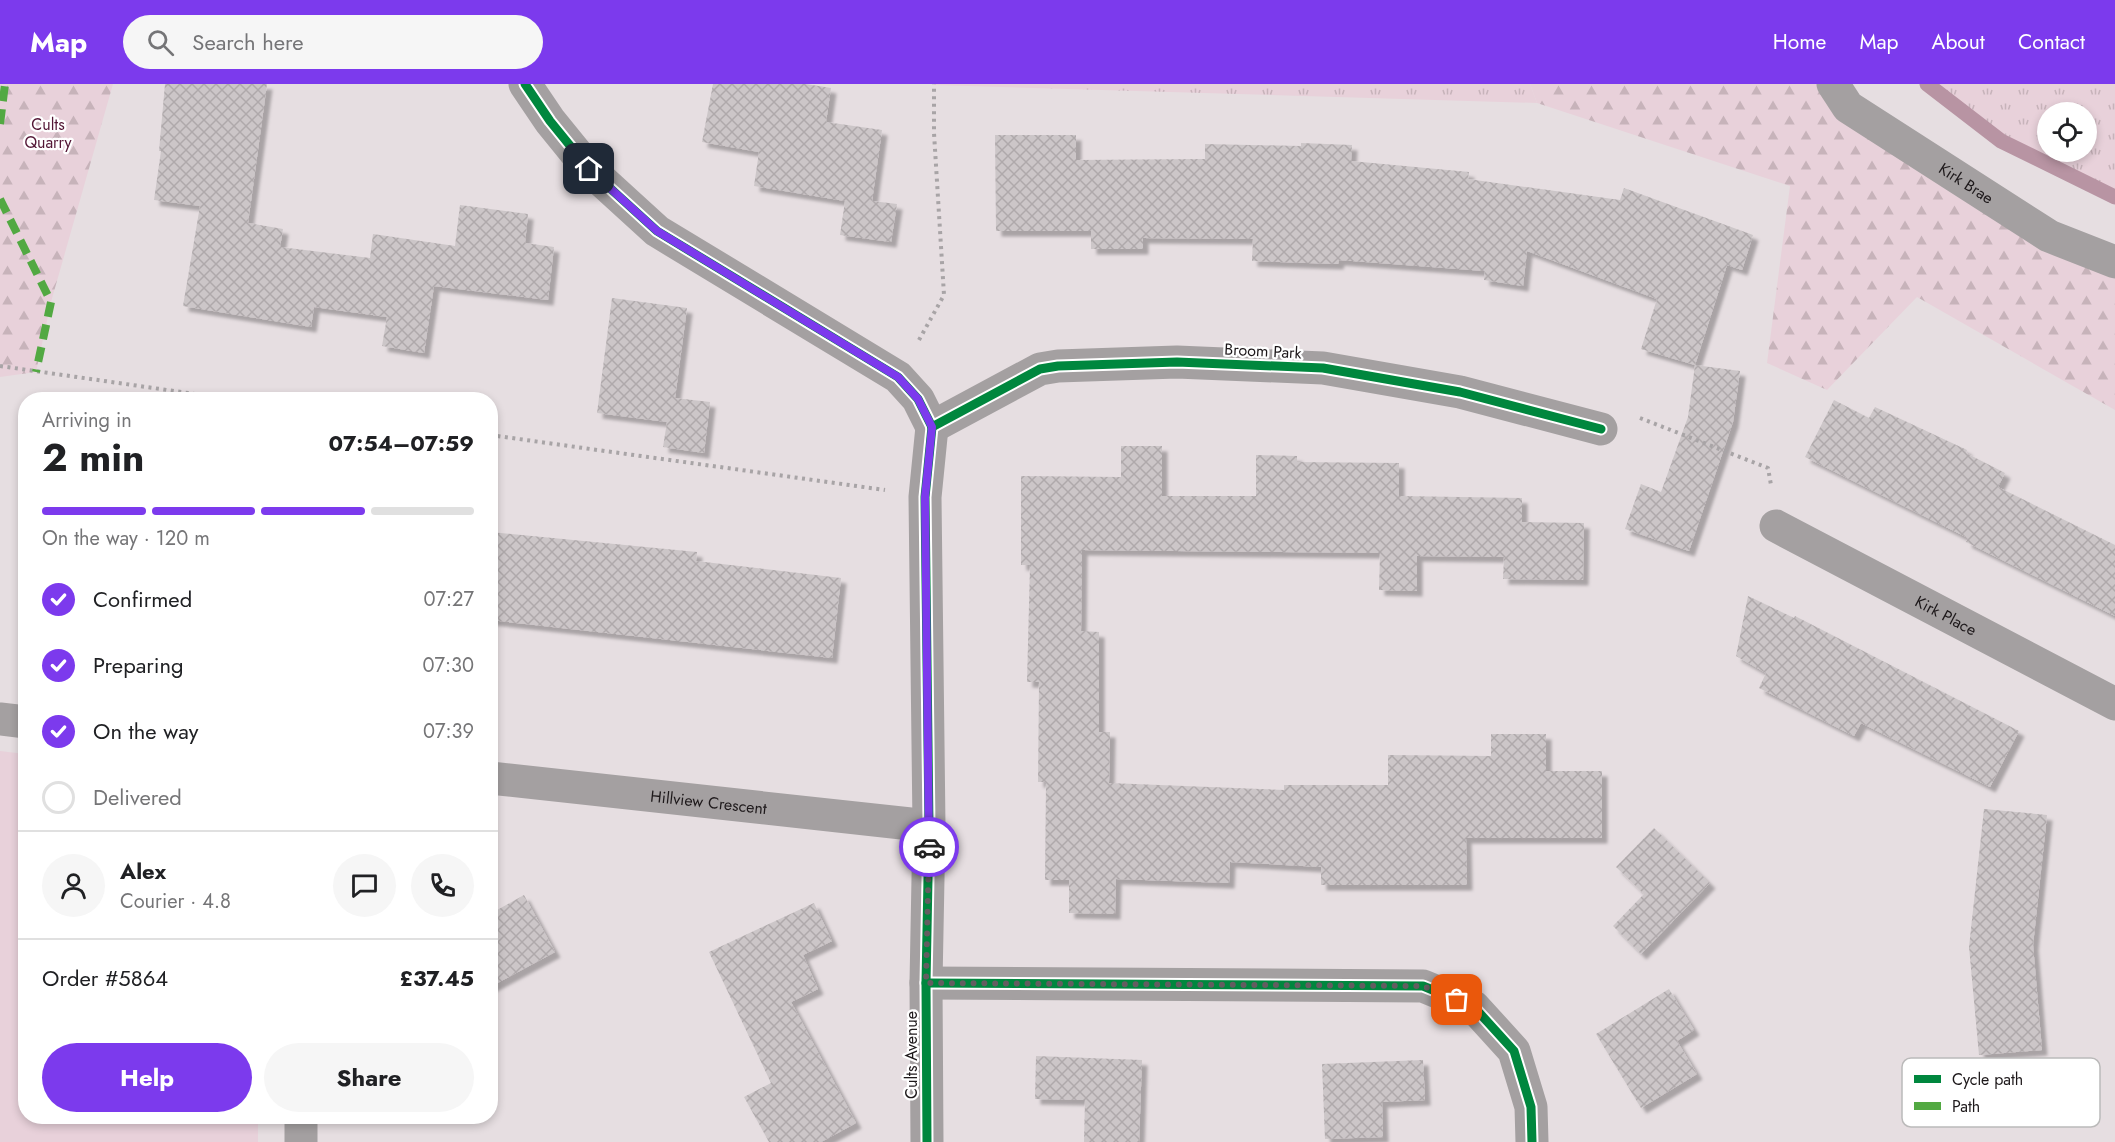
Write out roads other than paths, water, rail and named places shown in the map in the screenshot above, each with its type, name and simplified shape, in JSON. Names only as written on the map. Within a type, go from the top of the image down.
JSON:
[{"type":"street","points":[[525,84],[550,121],[589,169],[657,231],[898,377],[918,399],[932,427]]},
{"type":"street","name":"Kirk Brae","points":[[1833,84],[1848,107],[2049,236],[2115,262]]},
{"type":"street","name":"Broom Park","points":[[932,427],[1040,369],[1058,366],[1177,362],[1323,368],[1460,392],[1601,429]]},
{"type":"street","name":"Cults Avenue","points":[[927,1142],[926,983],[929,825],[925,497],[932,427]]},
{"type":"street","name":"Kirk Place","points":[[1776,526],[2115,705]]},
{"type":"street","points":[[0,719],[18,721]]},
{"type":"street","name":"Hillview Crescent","points":[[498,779],[929,825]]},
{"type":"street","points":[[926,983],[1423,986],[1474,1007],[1514,1051],[1531,1107],[1532,1142]]},
{"type":"street","points":[[301,1124],[301,1142]]},
{"type":"waterway","points":[[1927,84],[2001,141],[2115,197]]},
{"type":"park label","name":"Cults Quarry","points":[[48,133]]}]
